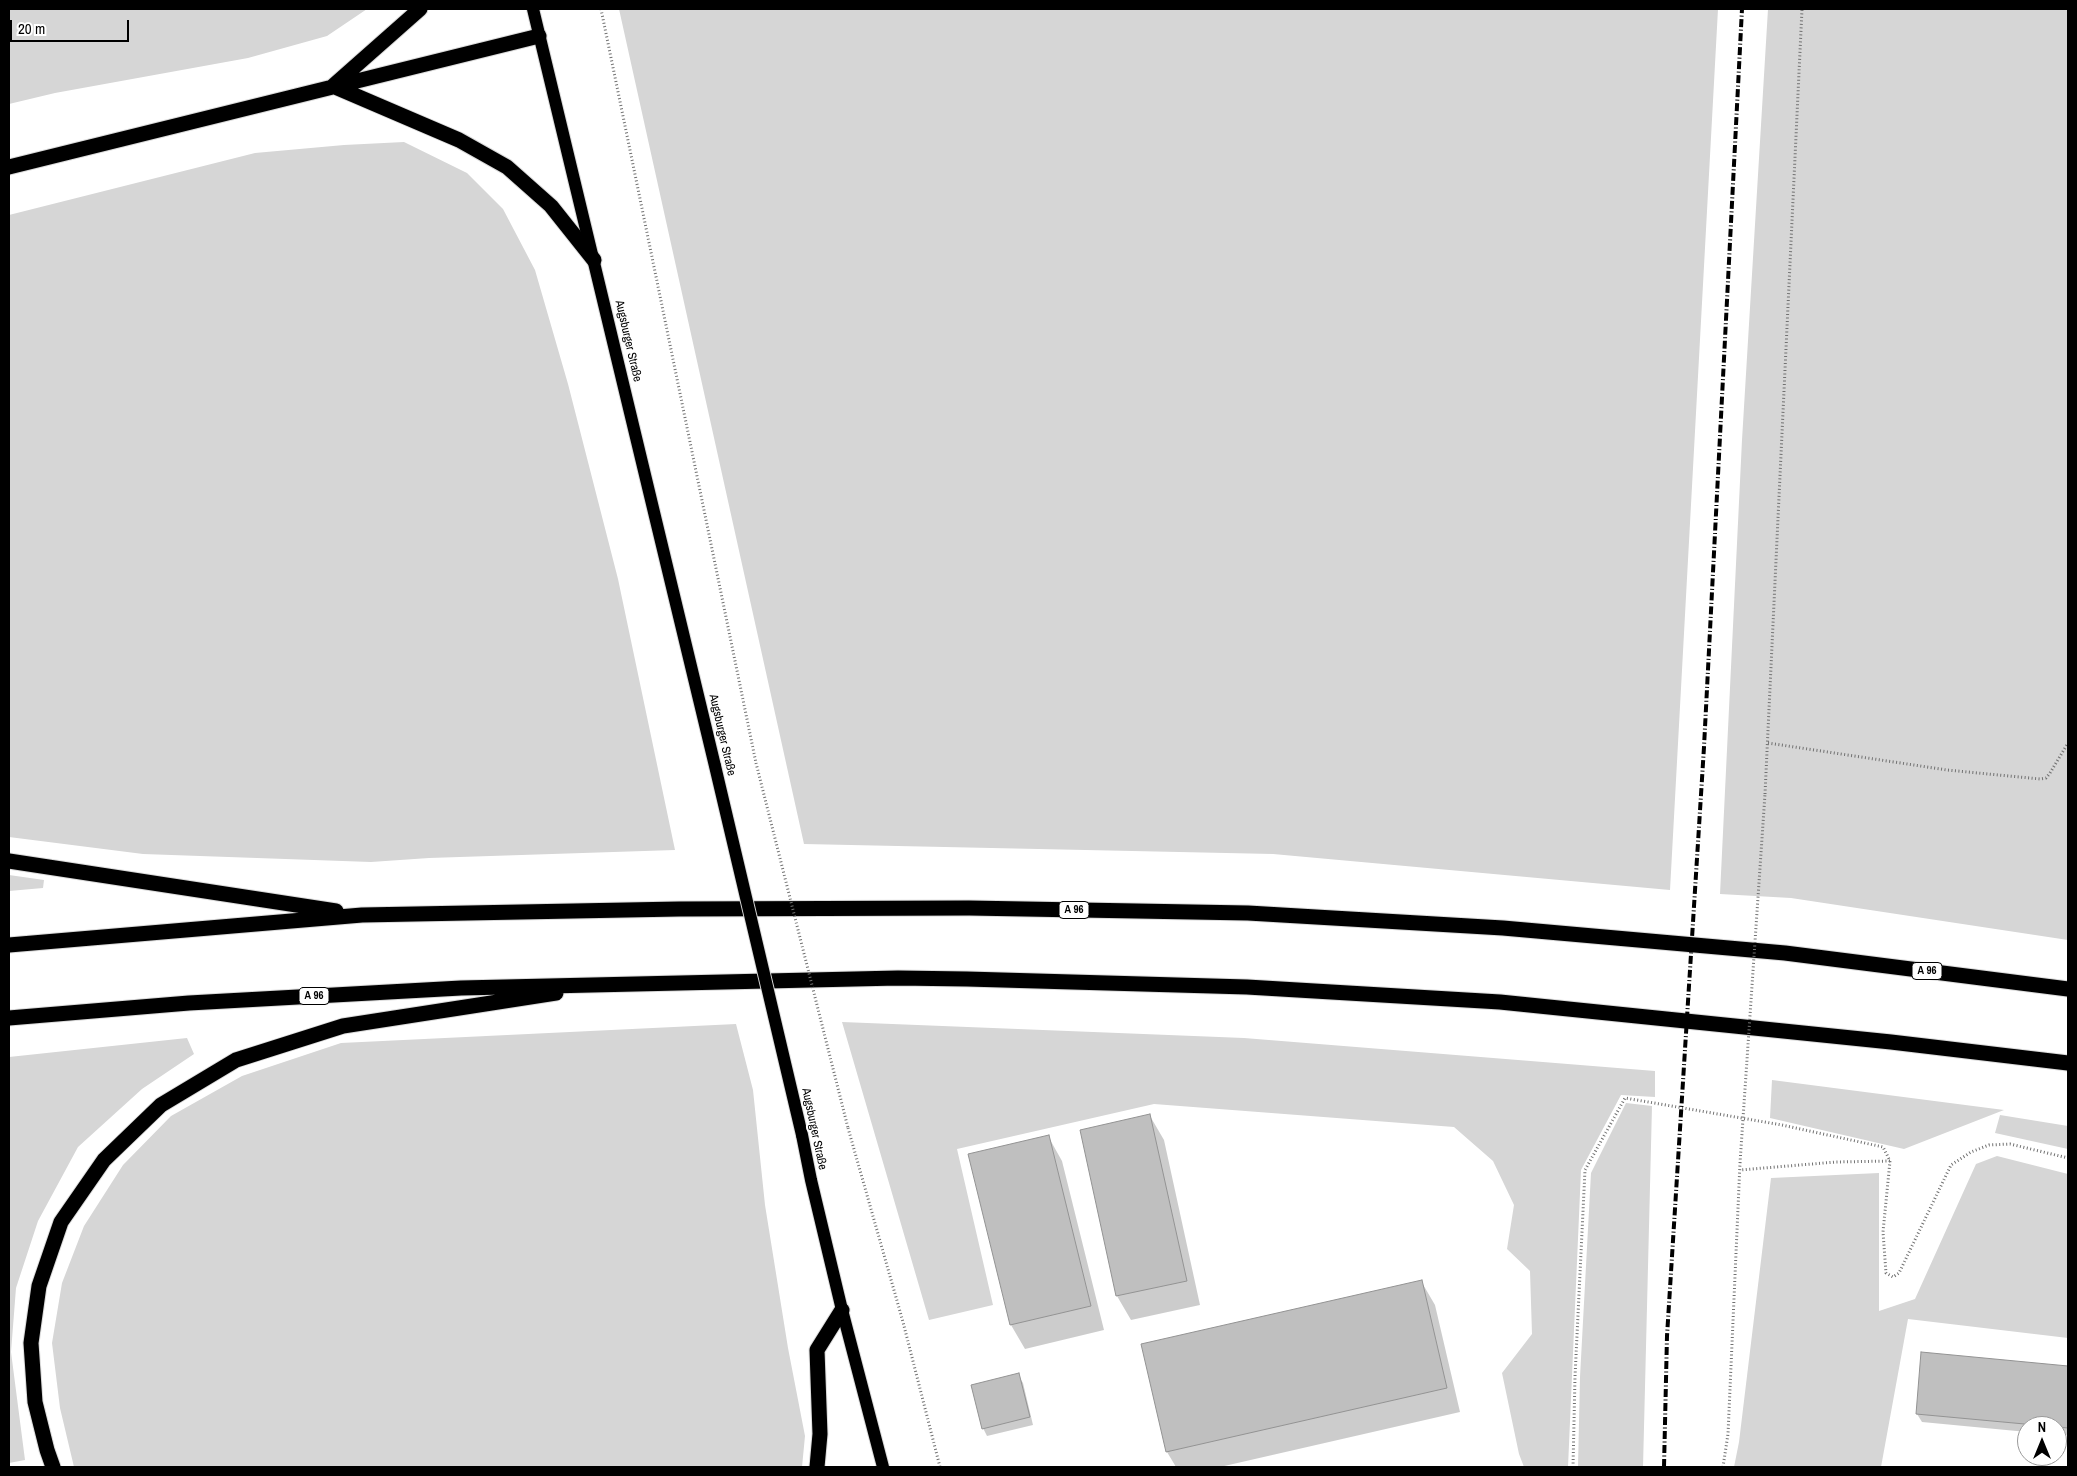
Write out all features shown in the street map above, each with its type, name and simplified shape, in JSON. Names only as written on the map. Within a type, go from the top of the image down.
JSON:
[{"type":"highway","points":[[333,86],[420,9]]},
{"type":"highway","points":[[9,167],[539,36]]},
{"type":"highway","points":[[333,86],[459,140],[507,167],[550,206],[594,260]]},
{"type":"highway","points":[[9,861],[362,915]]},
{"type":"highway","name":"A 96","points":[[9,945],[362,915],[689,909],[960,908],[1248,913],[1503,928],[1785,953],[2068,989]]},
{"type":"highway","name":"A 96","points":[[9,1018],[189,1003],[461,988],[898,978],[1247,987],[1500,1002],[1891,1042],[2068,1063]]},
{"type":"highway","points":[[54,1467],[47,1450],[35,1402],[31,1343],[40,1286],[61,1222],[104,1160],[161,1104],[236,1060],[343,1026],[619,983]]},
{"type":"highway","points":[[818,1467],[820,1434],[817,1350],[842,1310]]},
{"type":"main road","name":"Augsburger Straße","points":[[533,9],[715,766],[842,1310],[883,1467]]},
{"type":"path","points":[[601,9],[756,763],[848,1128],[903,1322],[940,1467]]},
{"type":"path","points":[[1723,1467],[1728,1434],[1740,1163],[1768,743],[1802,9]]},
{"type":"path","points":[[1768,743],[1947,770],[2040,779],[2046,778],[2050,773],[2068,743]]},
{"type":"path","points":[[1573,1467],[1575,1377],[1585,1170],[1625,1098],[1782,1125],[1882,1147],[1890,1160],[1884,1232],[1886,1273],[1893,1276],[1899,1272],[1951,1165],[1971,1152],[1990,1145],[2010,1144],[2068,1158]]},
{"type":"path","points":[[1740,1170],[1836,1162],[1890,1160]]},
{"type":"shaded area","points":[[9,9],[367,9],[327,36],[248,58],[55,93],[9,104]]},
{"type":"shaded area","points":[[619,9],[1718,9],[1670,890],[1273,854],[804,844]]},
{"type":"shaded area","points":[[1768,9],[2068,9],[2068,940],[1791,898],[1720,894],[1742,440]]},
{"type":"shaded area","points":[[404,142],[467,173],[503,209],[535,270],[568,384],[618,579],[675,850],[429,858],[371,862],[143,854],[9,837],[9,215],[255,153]]},
{"type":"shaded area","points":[[9,875],[44,880],[43,888],[9,891]]},
{"type":"shaded area","points":[[842,1022],[1244,1038],[1655,1071],[1655,1097],[1621,1095],[1581,1170],[1568,1467],[1524,1467],[1519,1454],[1502,1373],[1532,1334],[1530,1271],[1507,1249],[1514,1205],[1493,1161],[1454,1127],[1154,1104],[957,1149],[993,1305],[929,1320]]},
{"type":"shaded area","points":[[736,1024],[753,1090],[765,1205],[788,1348],[805,1436],[802,1467],[74,1467],[60,1408],[52,1343],[62,1283],[84,1226],[123,1165],[171,1116],[242,1076],[341,1043]]},
{"type":"shaded area","points":[[187,1038],[194,1054],[142,1089],[78,1147],[38,1221],[16,1288],[11,1352],[25,1460],[9,1463],[9,1057]]},
{"type":"shaded area","points":[[1772,1080],[2004,1110],[1904,1149],[1770,1118]]},
{"type":"shaded area","points":[[1626,1103],[1652,1106],[1643,1467],[1578,1467],[1580,1377],[1591,1173]]},
{"type":"shaded area","points":[[2000,1115],[2068,1126],[2068,1149],[1995,1133]]},
{"type":"shaded area","points":[[1997,1156],[2068,1174],[2068,1338],[1908,1319],[1881,1467],[1734,1467],[1739,1442],[1771,1178],[1879,1173],[1879,1311],[1915,1299],[1976,1164]]},
{"type":"building","points":[[1150,1114],[1187,1281],[1116,1296],[1080,1130]]},
{"type":"building","points":[[1049,1135],[1091,1306],[1010,1325],[968,1154]]},
{"type":"building","points":[[1422,1280],[1447,1388],[1166,1452],[1141,1344]]},
{"type":"building","points":[[1921,1352],[2068,1366],[2068,1428],[2067,1416],[2017,1416],[2017,1423],[1916,1414]]},
{"type":"building","points":[[1019,1373],[1030,1417],[982,1429],[971,1385]]},
{"type":"railway","points":[[1664,1467],[1667,1336],[1704,747],[1742,9]]}]
